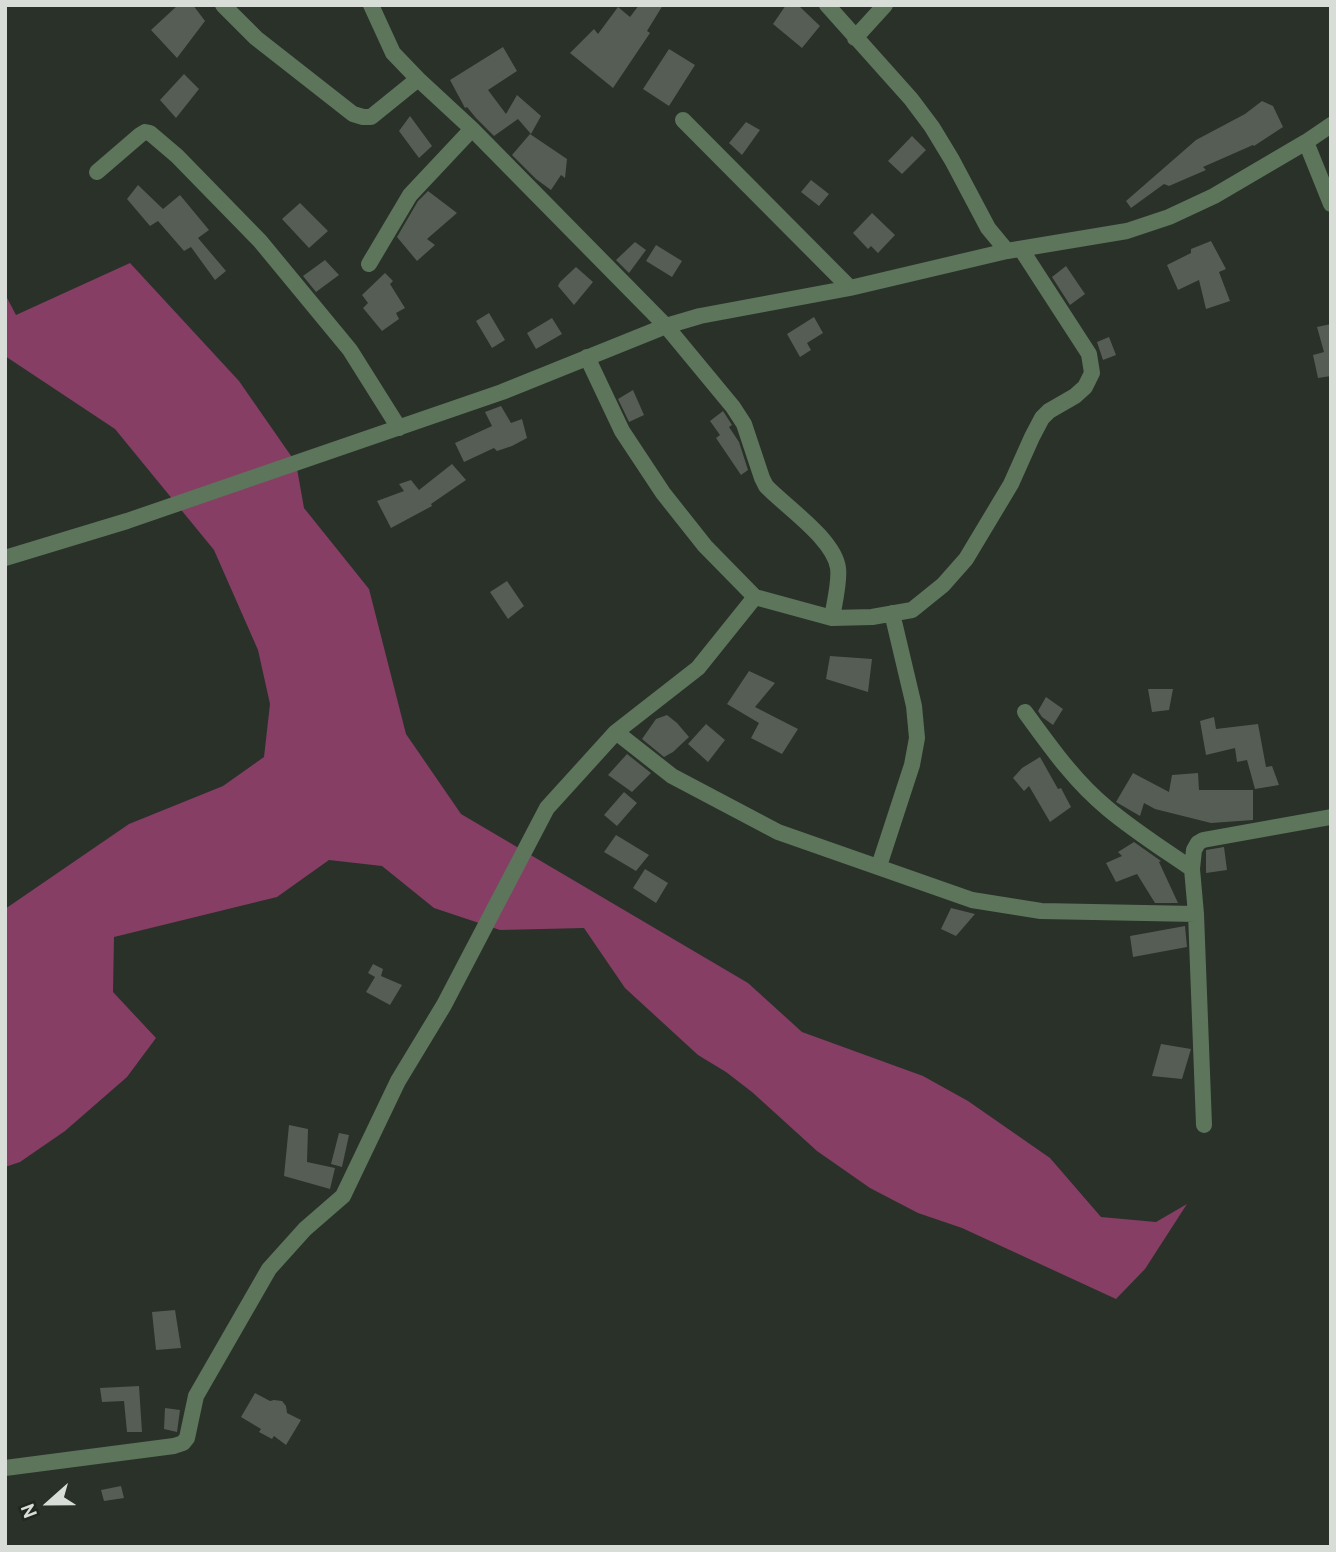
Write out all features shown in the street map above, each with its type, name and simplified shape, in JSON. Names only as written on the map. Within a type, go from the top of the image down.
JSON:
[{"type":"street","points":[[223,5],[256,38],[353,114],[371,117],[418,79]]},
{"type":"street","points":[[371,5],[393,53],[472,129],[666,326],[733,407],[744,424],[766,486],[814,530],[836,560],[839,571],[832,618]]},
{"type":"street","points":[[587,358],[622,431],[663,494],[705,546],[755,597],[832,618],[872,617],[912,610],[943,585],[966,559],[1011,484],[1042,418],[1085,387],[1092,373],[1089,354],[1014,250],[988,228],[932,127],[911,99],[827,5]]},
{"type":"street","points":[[855,38],[885,5]]},
{"type":"street","points":[[683,120],[850,288]]},
{"type":"street","points":[[5,558],[127,521],[502,392],[666,326],[701,316],[850,288],[1014,250],[1127,231],[1169,217],[1214,195],[1331,125]]},
{"type":"street","points":[[369,264],[410,195],[472,129]]},
{"type":"street","points":[[97,172],[140,135],[150,133],[177,156],[268,251],[350,349],[399,428]]},
{"type":"street","points":[[1306,142],[1331,204]]},
{"type":"street","points":[[5,1468],[183,1443],[187,1438],[196,1396],[269,1269],[305,1229],[343,1196],[398,1081],[444,1005],[547,808],[616,732],[698,668],[755,597]]},
{"type":"street","points":[[879,866],[912,765],[917,738],[914,706],[892,613]]},
{"type":"street","points":[[1025,712],[1073,774],[1106,807],[1192,869]]},
{"type":"street","points":[[616,732],[672,776],[778,832],[972,900],[1041,911],[1196,914]]},
{"type":"street","points":[[1204,1125],[1192,869],[1194,850],[1203,840],[1331,817]]},
{"type":"shaded area","points":[[130,263],[239,381],[296,463],[304,508],[369,589],[406,734],[461,814],[748,983],[802,1032],[923,1076],[968,1101],[1050,1158],[1101,1217],[1156,1222],[1187,1204],[1145,1269],[1116,1299],[962,1228],[918,1213],[870,1188],[817,1151],[752,1092],[698,1055],[625,988],[584,928],[500,930],[434,908],[382,866],[329,860],[277,897],[114,937],[113,992],[156,1038],[127,1077],[65,1131],[20,1162],[5,1167],[5,909],[129,824],[223,786],[264,757],[270,704],[258,650],[214,550],[115,429],[5,356],[5,294],[16,315]]},
{"type":"building","points":[[178,5],[193,5],[205,21],[177,58],[151,30]]},
{"type":"building","points":[[639,5],[663,5],[647,31],[650,33],[613,88],[570,53],[594,29],[598,34],[618,7],[630,17]]},
{"type":"building","points":[[786,5],[798,5],[820,26],[802,48],[773,24]]},
{"type":"building","points":[[503,47],[517,71],[488,90],[506,114],[517,95],[541,116],[531,134],[518,119],[494,136],[467,107],[465,108],[450,80]]},
{"type":"building","points":[[669,49],[695,65],[669,106],[643,89]]},
{"type":"building","points":[[184,74],[199,89],[176,118],[160,100]]},
{"type":"building","points":[[1262,101],[1273,106],[1283,127],[1254,146],[1203,167],[1206,170],[1169,186],[1164,184],[1131,208],[1126,201],[1196,140],[1245,114]]},
{"type":"building","points":[[410,116],[432,146],[419,158],[399,131]]},
{"type":"building","points":[[746,122],[760,130],[742,155],[729,143]]},
{"type":"building","points":[[530,134],[567,159],[565,178],[561,175],[551,190],[512,155]]},
{"type":"building","points":[[912,136],[926,150],[902,174],[888,161]]},
{"type":"building","points":[[811,180],[829,194],[819,206],[801,192]]},
{"type":"building","points":[[138,185],[163,209],[180,195],[209,230],[198,238],[226,271],[215,280],[191,247],[184,251],[158,221],[150,226],[127,199]]},
{"type":"building","points":[[428,191],[457,213],[427,239],[435,245],[417,261],[397,237],[418,201]]},
{"type":"building","points":[[300,203],[328,231],[309,248],[282,219]]},
{"type":"building","points":[[872,213],[895,235],[878,253],[871,246],[868,249],[853,233]]},
{"type":"building","points":[[1211,241],[1226,269],[1219,272],[1230,301],[1206,309],[1199,280],[1178,290],[1167,265],[1191,253],[1191,249]]},
{"type":"building","points":[[635,242],[646,250],[629,273],[616,260]]},
{"type":"building","points":[[656,245],[682,261],[672,277],[646,261]]},
{"type":"building","points":[[325,260],[339,275],[316,292],[303,276]]},
{"type":"building","points":[[1066,266],[1085,294],[1070,305],[1052,277]]},
{"type":"building","points":[[576,267],[593,282],[574,305],[558,286]]},
{"type":"building","points":[[385,273],[393,281],[390,284],[405,308],[396,313],[399,319],[382,331],[363,308],[368,303],[362,295]]},
{"type":"building","points":[[489,313],[505,340],[492,348],[476,321]]},
{"type":"building","points":[[814,317],[823,333],[807,343],[811,350],[800,357],[787,334]]},
{"type":"building","points":[[552,318],[562,334],[536,349],[527,333]]},
{"type":"building","points":[[1331,324],[1331,376],[1318,378],[1313,355],[1324,352],[1317,327]]},
{"type":"building","points":[[1109,337],[1116,355],[1103,360],[1097,342]]},
{"type":"building","points":[[633,390],[644,415],[629,422],[618,399]]},
{"type":"building","points":[[501,406],[511,423],[522,419],[527,438],[497,451],[494,448],[464,462],[455,443],[492,426],[485,412]]},
{"type":"building","points":[[723,411],[732,425],[729,427],[739,442],[748,470],[741,475],[716,438],[720,435],[710,421]]},
{"type":"building","points":[[452,464],[466,480],[431,504],[432,506],[391,528],[377,501],[404,491],[399,484],[411,480],[419,490]]},
{"type":"building","points":[[507,581],[524,606],[508,619],[490,592]]},
{"type":"building","points":[[830,656],[872,659],[868,692],[826,679]]},
{"type":"building","points":[[749,671],[775,683],[755,707],[798,729],[782,754],[751,738],[759,723],[727,704]]},
{"type":"building","points":[[1148,689],[1173,689],[1169,710],[1152,712]]},
{"type":"building","points":[[1046,697],[1063,709],[1053,725],[1038,711]]},
{"type":"building","points":[[667,715],[689,737],[664,757],[642,739],[656,719]]},
{"type":"building","points":[[1214,717],[1216,729],[1258,724],[1266,767],[1272,766],[1279,785],[1255,789],[1247,760],[1237,762],[1235,748],[1206,755],[1200,721]]},
{"type":"building","points":[[706,724],[725,740],[708,762],[688,744]]},
{"type":"building","points":[[627,754],[651,773],[632,792],[608,775]]},
{"type":"building","points":[[1040,757],[1071,807],[1050,822],[1029,786],[1024,791],[1013,778],[1022,768]]},
{"type":"building","points":[[1133,773],[1169,792],[1172,775],[1198,773],[1199,790],[1253,790],[1253,820],[1211,823],[1155,809],[1144,803],[1140,816],[1116,802]]},
{"type":"building","points":[[624,792],[637,803],[617,826],[604,815]]},
{"type":"building","points":[[616,835],[649,855],[636,871],[604,852]]},
{"type":"building","points":[[1134,842],[1161,861],[1159,862],[1178,903],[1155,903],[1137,874],[1116,882],[1106,863],[1122,856],[1118,852]]},
{"type":"building","points":[[1224,847],[1227,870],[1206,873],[1206,850]]},
{"type":"building","points":[[645,869],[668,883],[656,903],[633,888]]},
{"type":"building","points":[[951,908],[975,914],[956,936],[941,929]]},
{"type":"building","points":[[1185,926],[1187,947],[1133,957],[1130,936]]},
{"type":"building","points":[[373,964],[383,969],[381,976],[402,985],[390,1005],[366,992],[375,977],[368,973]]},
{"type":"building","points":[[1161,1044],[1191,1049],[1182,1079],[1152,1076]]},
{"type":"building","points":[[289,1125],[308,1129],[307,1162],[335,1168],[330,1189],[284,1176]]},
{"type":"building","points":[[339,1133],[349,1135],[342,1167],[331,1164]]},
{"type":"building","points":[[175,1310],[181,1348],[156,1350],[152,1312]]},
{"type":"building","points":[[139,1386],[142,1432],[127,1432],[124,1401],[102,1402],[100,1388]]},
{"type":"building","points":[[255,1393],[270,1401],[282,1401],[287,1413],[301,1420],[286,1445],[274,1436],[272,1439],[259,1432],[261,1429],[241,1417]]},
{"type":"building","points":[[165,1408],[180,1410],[177,1432],[164,1429]]},
{"type":"building","points":[[121,1486],[124,1498],[104,1501],[101,1490]]}]
